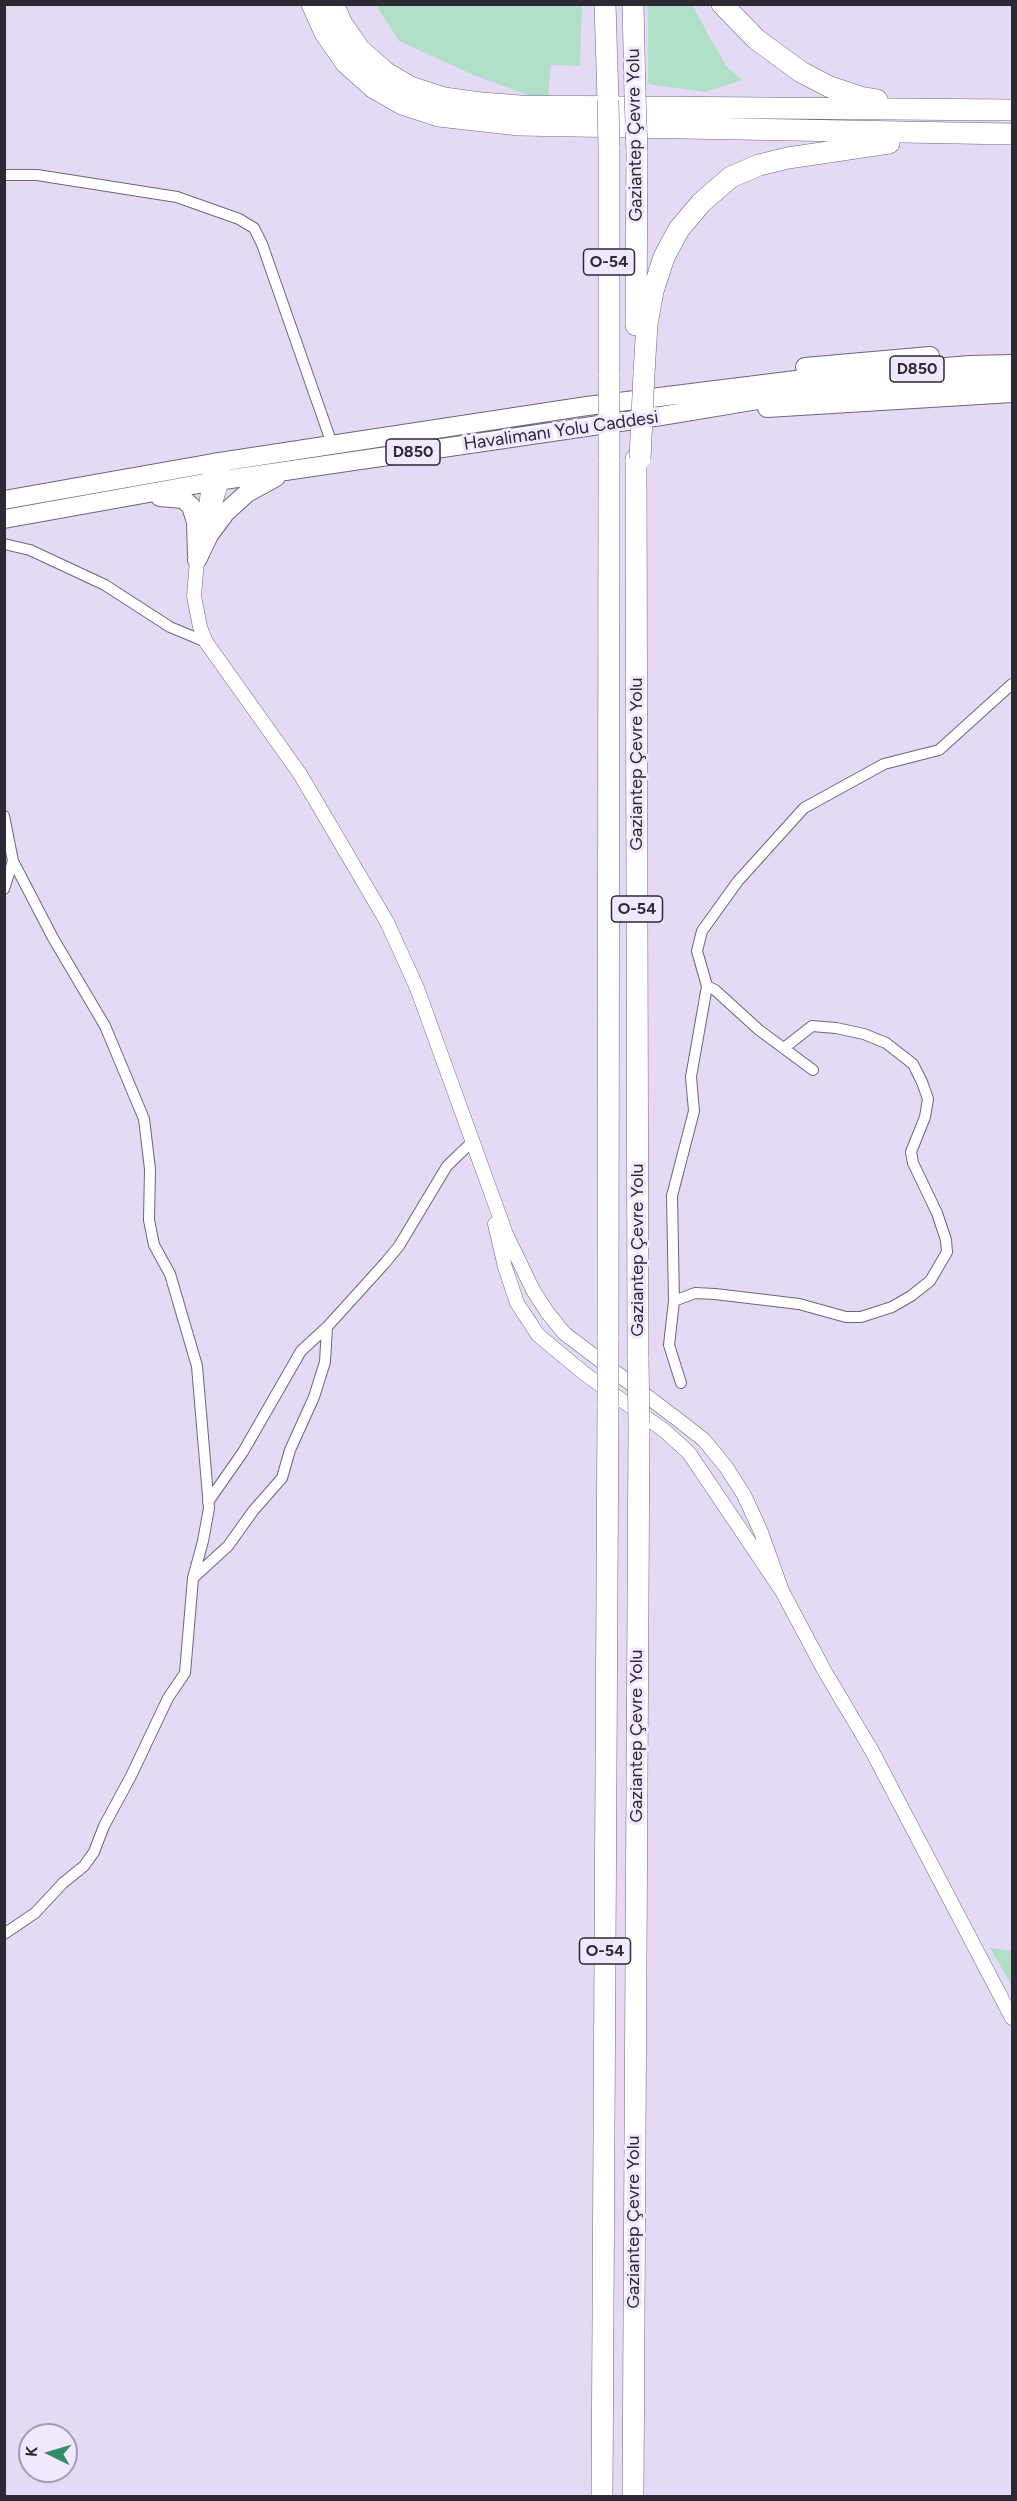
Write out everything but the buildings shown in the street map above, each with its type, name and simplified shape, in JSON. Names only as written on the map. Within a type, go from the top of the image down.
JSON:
[{"type":"highway","points":[[312,4],[325,33],[346,63],[374,88],[402,104],[439,116],[519,125],[1012,135]]},
{"type":"highway","points":[[333,4],[342,24],[360,50],[385,72],[410,87],[444,98],[520,106],[1012,110]]},
{"type":"highway","name":"Gaziantep Çevre Yolu","points":[[602,2496],[608,1406],[609,459],[609,148],[603,4]]},
{"type":"highway","name":"Gaziantep Çevre Yolu","points":[[633,4],[640,375],[636,503],[639,1423],[633,2496]]},
{"type":"highway","points":[[722,4],[756,39],[780,59],[830,87],[860,97],[897,103],[1012,110]]},
{"type":"highway","points":[[640,375],[653,291],[664,257],[679,229],[702,202],[731,177],[759,165],[855,147],[946,138],[1012,135]]},
{"type":"highway","points":[[725,388],[785,370],[833,363],[1012,352]]},
{"type":"highway","name":"Havalimanı Yolu Caddesi","points":[[4,519],[125,496],[332,444],[485,420],[725,388],[888,371],[1012,364]]},
{"type":"highway","name":"Havalimanı Yolu Caddesi","points":[[4,500],[218,472],[297,469],[687,412],[806,392],[891,384],[1012,378]]},
{"type":"highway","points":[[687,412],[1012,393]]},
{"type":"highway","points":[[197,560],[209,535],[226,512],[247,493],[270,479],[297,469]]},
{"type":"highway","points":[[125,496],[183,499],[191,506],[196,522],[197,560]]},
{"type":"street","points":[[4,175],[37,175],[177,197],[239,219],[254,228],[262,244],[332,444]]},
{"type":"street","points":[[218,472],[197,560],[194,596],[200,627],[206,642],[300,774],[387,922],[417,988],[486,1184],[506,1234],[533,1290],[564,1333],[704,1440],[726,1467],[744,1495],[761,1532],[782,1591]]},
{"type":"street","points":[[4,544],[30,550],[105,585],[170,627],[206,642]]},
{"type":"street","points":[[681,1383],[669,1345],[674,1301],[672,1196],[694,1111],[691,1077],[707,987],[698,951],[702,931],[738,881],[804,808],[884,764],[939,750],[1012,684]]},
{"type":"street","points":[[4,816],[13,861],[53,938],[105,1026],[144,1119],[150,1169],[149,1220],[154,1245],[170,1274],[198,1366],[208,1502],[203,1541],[193,1578],[185,1673],[168,1698],[104,1826],[94,1852],[84,1866],[53,1892],[35,1912],[4,1934]]},
{"type":"street","points":[[4,889],[13,861]]},
{"type":"street","points":[[707,987],[715,990],[759,1030],[813,1070]]},
{"type":"street","points":[[674,1301],[695,1293],[715,1294],[799,1304],[846,1317],[861,1317],[892,1308],[911,1296],[930,1281],[947,1252],[946,1240],[937,1213],[913,1163],[911,1152],[925,1117],[928,1099],[913,1064],[886,1043],[864,1034],[820,1025],[812,1026],[784,1048]]},
{"type":"street","points":[[208,1502],[243,1452],[301,1351],[327,1327],[399,1246],[447,1166],[472,1142]]},
{"type":"street","points":[[486,1184],[505,1267],[517,1303],[538,1335],[578,1368],[665,1431],[689,1453],[782,1591],[824,1670],[872,1751],[1012,2018]]},
{"type":"street","points":[[193,1578],[228,1546],[253,1511],[282,1478],[290,1450],[314,1397],[326,1362],[327,1327]]},
{"type":"green space","points":[[376,5],[582,5],[580,66],[551,65],[548,97],[530,96],[474,75],[399,41]]},
{"type":"green space","points":[[648,5],[692,5],[726,66],[742,80],[705,92],[648,84]]},
{"type":"green space","points":[[990,1948],[1012,1951],[1012,1986]]}]
